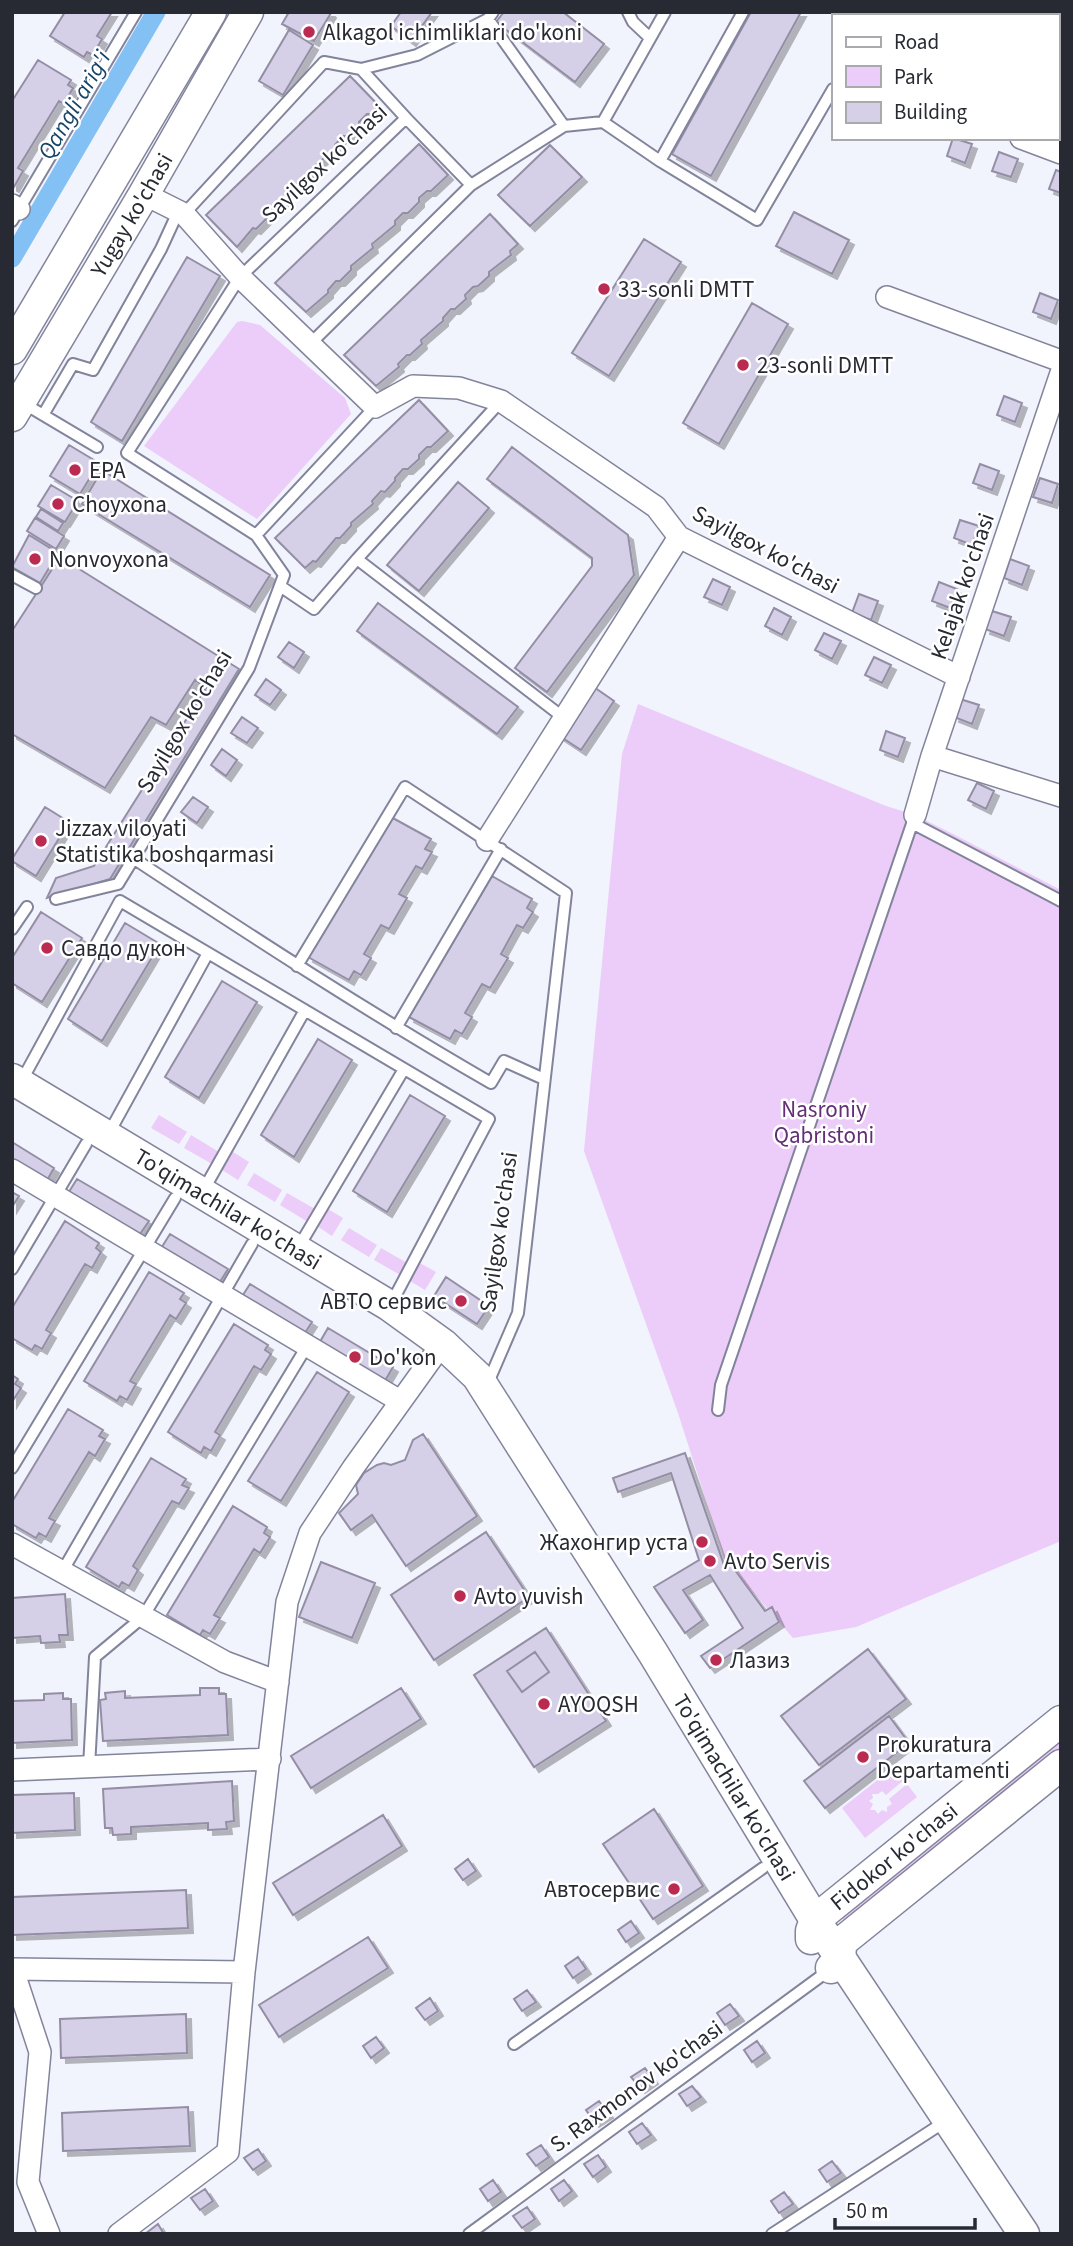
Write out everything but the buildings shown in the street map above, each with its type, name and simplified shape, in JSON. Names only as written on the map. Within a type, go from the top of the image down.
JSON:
[{"type":"main road","name":"Yugay ko'chasi","points":[[12,349],[211,12]]},
{"type":"main road","name":"Yugay ko'chasi","points":[[25,411],[248,12]]},
{"type":"main road","name":"To'qimachilar ko'chasi","points":[[15,1088],[188,1196],[296,1250],[390,1307],[436,1352],[452,1378],[469,1398],[618,1632],[762,1868],[824,1950],[1013,2231]]},
{"type":"main road","name":"To'qimachilar ko'chasi","points":[[188,1196],[251,1244],[436,1352],[467,1366],[486,1387],[653,1653],[824,1950]]},
{"type":"main road","name":"Fidokor ko'chasi","points":[[824,1950],[1061,1721]]},
{"type":"main road","name":"Fidokor ko'chasi","points":[[824,1950],[841,1947],[843,1941],[1061,1765]]},
{"type":"street","points":[[1027,140],[1061,152]]},
{"type":"street","points":[[144,194],[181,213],[240,277],[375,407]]},
{"type":"street","points":[[887,297],[1061,361]]},
{"type":"street","name":"Kelajak ko'chasi","points":[[913,819],[1061,373]]},
{"type":"street","name":"Sayilgox ko'chasi","points":[[375,407],[413,386],[459,388],[501,401],[656,507],[679,537],[959,677]]},
{"type":"street","points":[[494,844],[565,718],[679,537]]},
{"type":"street","points":[[932,756],[1061,796]]},
{"type":"street","points":[[12,1170],[400,1401]]},
{"type":"street","points":[[120,2234],[228,2151],[244,1972],[287,1602],[310,1534],[436,1352]]},
{"type":"street","points":[[12,1544],[225,1662],[278,1682]]},
{"type":"street","points":[[12,1770],[270,1759]]},
{"type":"street","points":[[49,2234],[29,2182],[40,2052],[13,1970],[244,1972]]},
{"type":"lane","points":[[15,212],[136,12]]},
{"type":"lane","points":[[628,12],[633,22],[650,38]]},
{"type":"lane","points":[[603,122],[664,12]]},
{"type":"lane","points":[[660,161],[743,12]]},
{"type":"lane","points":[[490,16],[564,126]]},
{"type":"lane","name":"Sayilgox ko'chasi","points":[[25,411],[74,364],[93,370],[181,213],[324,62],[361,69],[417,55],[490,16]]},
{"type":"lane","points":[[361,69],[406,118]]},
{"type":"lane","points":[[310,344],[471,185],[564,126],[603,122],[660,161],[757,220],[832,91]]},
{"type":"lane","name":"Sayilgox ko'chasi","points":[[56,899],[118,884],[249,668],[284,575],[256,535],[127,453],[240,277],[406,118],[471,185]]},
{"type":"lane","points":[[280,586],[314,609],[501,401]]},
{"type":"lane","name":"Sayilgox ko'chasi","points":[[256,535],[375,407]]},
{"type":"lane","points":[[25,411],[97,447]]},
{"type":"lane","points":[[357,559],[565,718]]},
{"type":"lane","points":[[12,575],[37,588]]},
{"type":"lane","name":"Sayilgox ko'chasi","points":[[297,967],[405,788],[566,893],[518,1313],[486,1387]]},
{"type":"lane","points":[[718,1410],[721,1385],[913,819],[1061,901]]},
{"type":"lane","points":[[396,1028],[494,844]]},
{"type":"lane","points":[[133,858],[297,967],[491,1083],[504,1061],[544,1079]]},
{"type":"lane","points":[[15,1088],[120,901],[489,1119],[390,1307]]},
{"type":"lane","points":[[12,929],[27,907]]},
{"type":"lane","points":[[12,1269],[55,1196],[97,1140],[208,953]]},
{"type":"lane","points":[[12,1468],[144,1249],[188,1196],[305,1010]]},
{"type":"lane","points":[[296,1250],[404,1069]]},
{"type":"lane","points":[[62,1572],[251,1244]]},
{"type":"lane","points":[[89,1767],[95,1657],[143,1616],[307,1346]]},
{"type":"lane","points":[[514,2044],[762,1868]]},
{"type":"lane","name":"S. Raxmonov ko'chasi","points":[[469,2234],[824,1950]]},
{"type":"lane","points":[[772,2234],[941,2124]]},
{"type":"green space","points":[[237,322],[260,325],[345,398],[351,414],[257,519],[144,446]]},
{"type":"green space","name":"Nasroniy Qabristoni","points":[[638,704],[886,806],[915,815],[1061,890],[1061,1541],[856,1627],[793,1638],[725,1560],[678,1413],[584,1151],[622,754]]},
{"type":"green space","points":[[159,1115],[187,1132],[179,1144],[151,1128]]},
{"type":"green space","points":[[191,1135],[219,1152],[212,1164],[184,1148]]},
{"type":"green space","points":[[233,1152],[249,1162],[238,1180],[222,1170]]},
{"type":"green space","points":[[254,1173],[282,1190],[275,1202],[247,1185]]},
{"type":"green space","points":[[287,1193],[315,1209],[308,1222],[280,1205]]},
{"type":"green space","points":[[328,1209],[343,1218],[332,1236],[317,1226]]},
{"type":"green space","points":[[349,1228],[377,1245],[369,1257],[341,1240]]},
{"type":"green space","points":[[381,1248],[409,1264],[402,1276],[374,1260]]},
{"type":"green space","points":[[420,1263],[436,1272],[425,1290],[410,1281]]},
{"type":"green space","points":[[1061,1736],[1061,1751],[846,1923],[841,1917]]},
{"type":"green space","points":[[894,1767],[904,1780],[886,1795],[882,1791],[872,1794],[873,1798],[869,1801],[873,1804],[870,1810],[875,1810],[878,1814],[882,1810],[887,1812],[887,1807],[892,1804],[889,1799],[907,1784],[917,1797],[865,1838],[842,1808]]},
{"type":"waterway","name":"Qangli arig'i","points":[[12,258],[156,12]]},
{"type":"place","name":"Alkagol ichimliklari do'koni","points":[[309,32]]},
{"type":"place","name":"33-sonli DMTT","points":[[604,289]]},
{"type":"place","name":"23-sonli DMTT","points":[[743,365]]},
{"type":"place","name":"EPA","points":[[75,470]]},
{"type":"place","name":"Choyxona","points":[[58,504]]},
{"type":"place","name":"Nonvoyxona","points":[[35,559]]},
{"type":"place","name":"Jizzax viloyati Statistika boshqarmasi","points":[[41,841]]},
{"type":"place","name":"Cавдо дукон","points":[[47,948]]},
{"type":"place","name":"АВТО сервис","points":[[461,1301]]},
{"type":"place","name":"Do'kon","points":[[355,1357]]},
{"type":"place","name":"Жахонгир уста","points":[[702,1542]]},
{"type":"place","name":"Avto Servis","points":[[710,1561]]},
{"type":"place","name":"Avto yuvish","points":[[460,1596]]},
{"type":"place","name":"Лазиз","points":[[716,1660]]},
{"type":"place","name":"AYOQSH","points":[[544,1704]]},
{"type":"place","name":"Prokuratura Departamenti","points":[[863,1757]]},
{"type":"place","name":"Автосервис","points":[[674,1889]]}]
